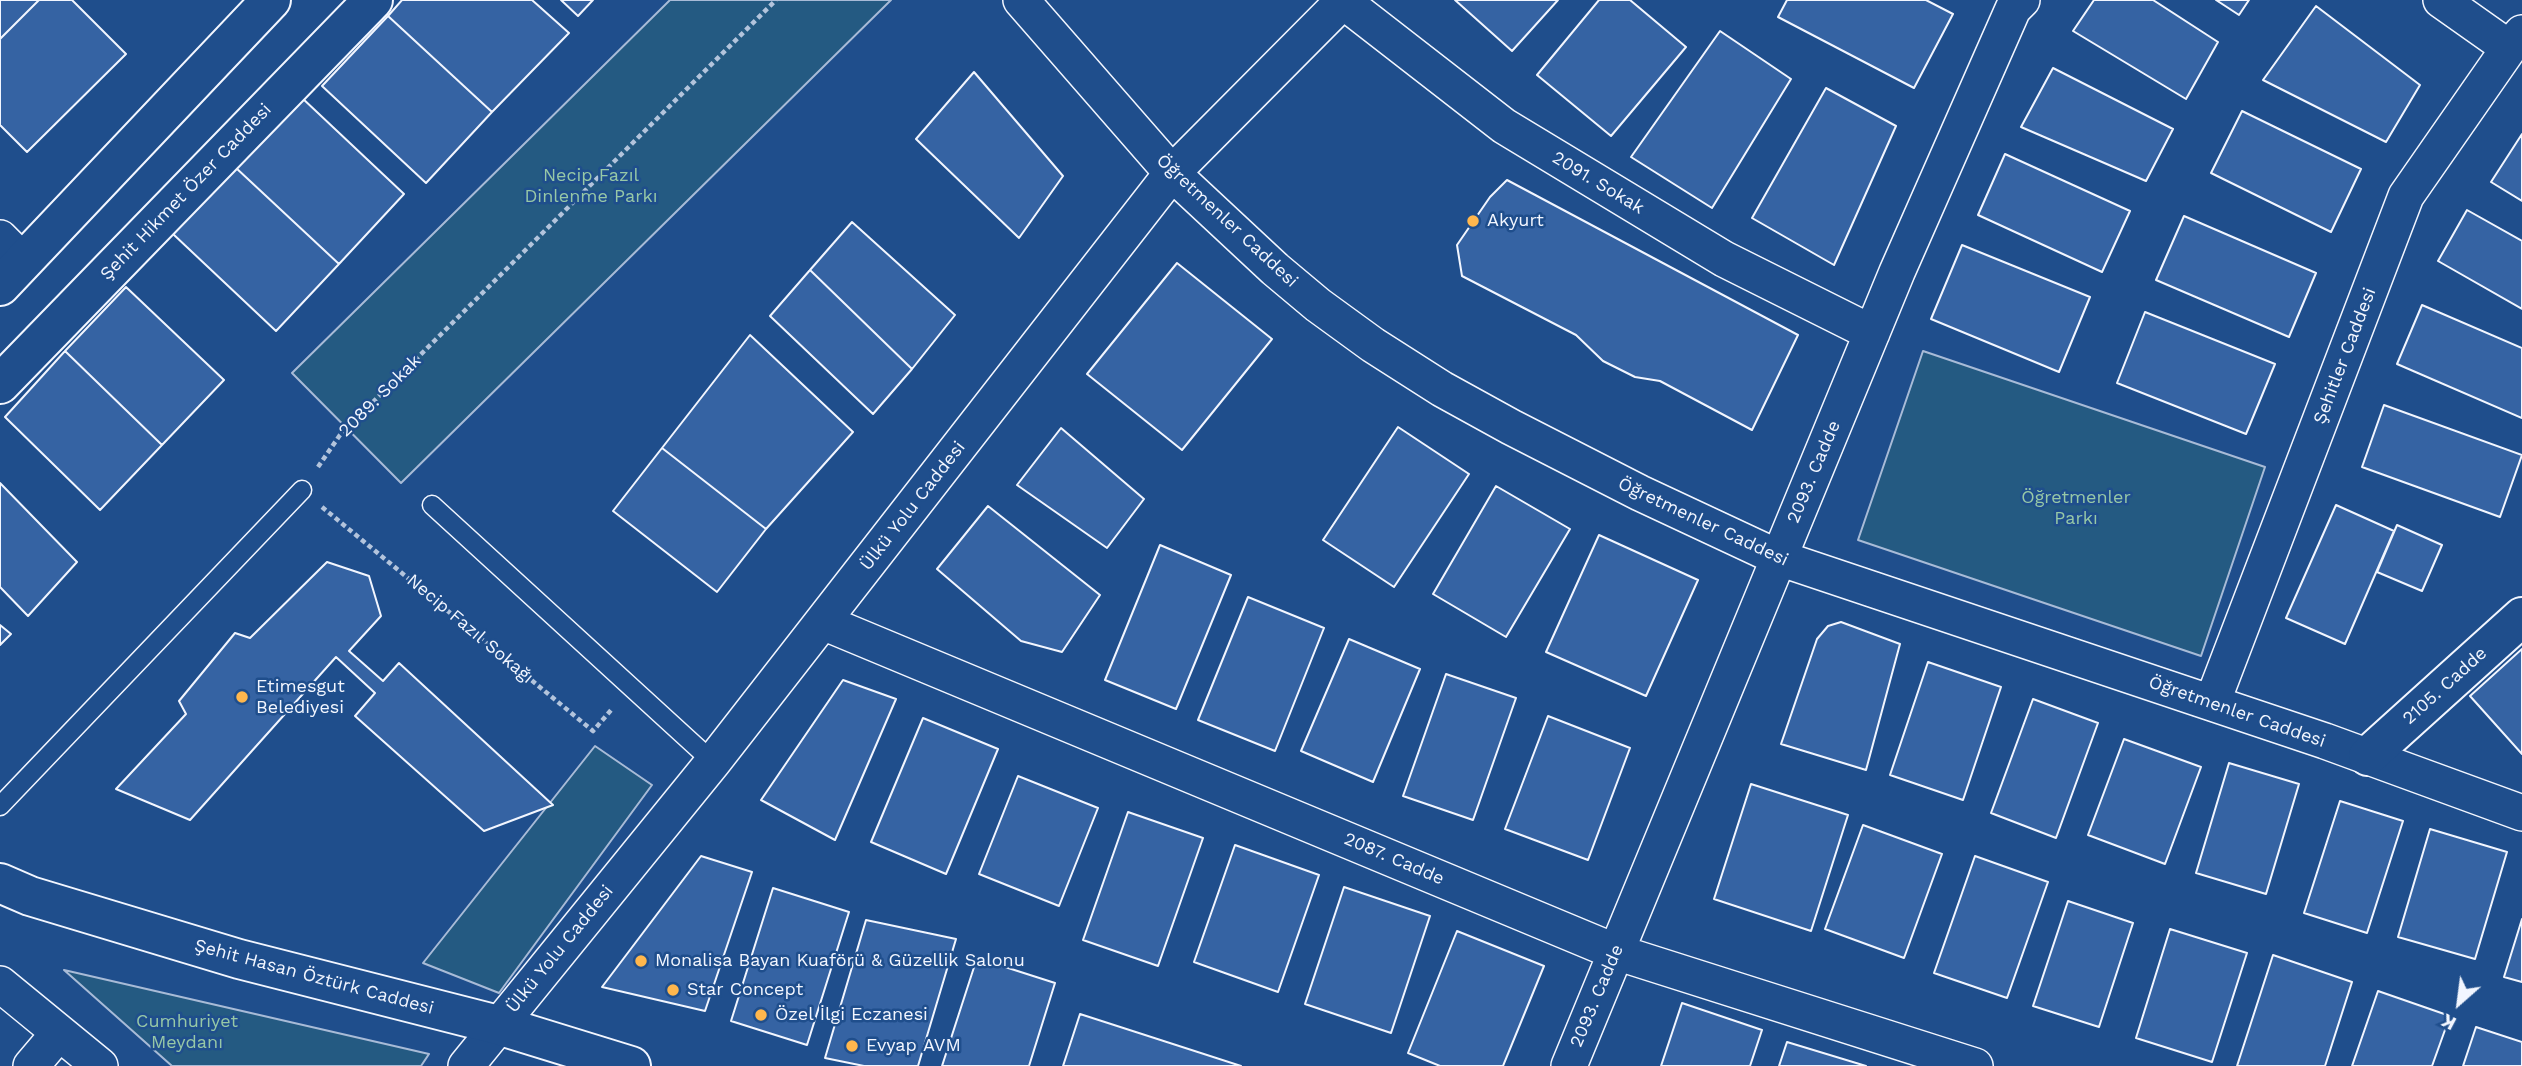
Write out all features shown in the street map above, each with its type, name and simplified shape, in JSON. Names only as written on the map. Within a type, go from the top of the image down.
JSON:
[{"type":"main road","points":[[8,262],[271,0]]},
{"type":"main road","name":"Şehit Hikmet Özer Caddesi","points":[[0,384],[373,0]]},
{"type":"main road","name":"2105. Cadde","points":[[2368,756],[2522,617]]},
{"type":"main road","name":"Şehit Hasan Öztürk Caddesi","points":[[0,883],[30,897],[239,960],[498,1025],[631,1066]]},
{"type":"street","name":"Öğretmenler Caddesi","points":[[1021,0],[1172,173],[1275,269],[1373,345],[1442,389],[1640,493],[1779,558],[2368,756],[2522,813]]},
{"type":"street","name":"2093. Cadde","points":[[1569,1066],[1872,333],[2013,9],[2022,0]]},
{"type":"street","points":[[2441,0],[2515,40]]},
{"type":"street","name":"Ülkü Yolu Caddesi","points":[[466,1066],[824,622],[1172,173],[1344,1]]},
{"type":"street","name":"2091. Sokak","points":[[1344,1],[1504,126],[1724,259],[1872,333]]},
{"type":"street","name":"Şehitler Caddesi","points":[[2212,703],[2406,196],[2515,40]]},
{"type":"street","name":"2087. Cadde","points":[[824,622],[1616,952],[1975,1066]]},
{"type":"street","points":[[0,984],[100,1066]]},
{"type":"street","points":[[31,1066],[59,1032]]},
{"type":"lane","points":[[0,806],[302,490]]},
{"type":"lane","points":[[432,505],[713,762]]},
{"type":"path","name":"2089. Sokak","points":[[302,490],[340,435],[776,0]]},
{"type":"path","name":"Necip Fazıl Sokağı","points":[[302,490],[593,731],[630,687]]},
{"type":"green space","name":"Necip Fazıl Dinlenme Parkı","points":[[670,0],[891,0],[401,483],[292,373]]},
{"type":"green space","name":"Öğretmenler Parkı","points":[[1923,351],[2265,467],[2201,656],[1858,540]]},
{"type":"green space","points":[[595,746],[652,785],[499,993],[423,963]]},
{"type":"green space","name":"Cumhuriyet Meydanı","points":[[64,970],[429,1054],[421,1066],[172,1066]]},
{"type":"building","points":[[0,0],[39,0],[0,39]]},
{"type":"building","points":[[39,0],[72,0],[126,54],[27,152],[0,125],[0,39]]},
{"type":"building","points":[[402,0],[532,0],[569,33],[492,112],[388,16]]},
{"type":"building","points":[[561,0],[593,0],[578,16]]},
{"type":"building","points":[[1455,0],[1558,0],[1512,51]]},
{"type":"building","points":[[1599,0],[1630,0],[1686,47],[1611,136],[1537,75]]},
{"type":"building","points":[[1787,0],[1926,0],[1953,14],[1914,88],[1778,17]]},
{"type":"building","points":[[2094,0],[2153,0],[2218,42],[2186,99],[2073,31]]},
{"type":"building","points":[[2216,0],[2249,0],[2239,15]]},
{"type":"building","points":[[2316,6],[2420,85],[2386,142],[2263,80]]},
{"type":"building","points":[[388,16],[492,112],[426,183],[322,86]]},
{"type":"building","points":[[1720,31],[1791,79],[1712,208],[1631,157]]},
{"type":"building","points":[[2053,68],[2173,129],[2146,181],[2021,127]]},
{"type":"building","points":[[974,72],[1063,176],[1019,238],[916,139]]},
{"type":"building","points":[[1826,88],[1896,126],[1834,265],[1752,218]]},
{"type":"building","points":[[301,97],[404,194],[339,264],[235,167]]},
{"type":"building","points":[[2242,111],[2361,169],[2331,232],[2211,173]]},
{"type":"building","points":[[2522,134],[2522,201],[2491,182]]},
{"type":"building","points":[[2005,154],[2130,211],[2102,272],[1978,215]]},
{"type":"building","points":[[235,167],[339,264],[276,331],[173,234]]},
{"type":"building","points":[[1507,180],[1798,335],[1752,430],[1660,381],[1635,377],[1603,361],[1576,335],[1462,276],[1457,245],[1490,197]]},
{"type":"building","points":[[2467,210],[2522,241],[2522,309],[2438,261]]},
{"type":"building","points":[[2184,216],[2316,273],[2289,337],[2156,280]]},
{"type":"building","points":[[852,222],[955,315],[912,369],[810,270]]},
{"type":"building","points":[[1962,245],[2090,297],[2059,372],[1931,319]]},
{"type":"building","points":[[1177,263],[1272,339],[1182,450],[1087,374]]},
{"type":"building","points":[[810,270],[912,369],[873,414],[770,316]]},
{"type":"building","points":[[126,287],[224,380],[162,445],[65,351]]},
{"type":"building","points":[[2422,305],[2522,348],[2522,418],[2397,364]]},
{"type":"building","points":[[2145,312],[2275,364],[2246,434],[2117,383]]},
{"type":"building","points":[[750,335],[853,432],[766,529],[662,448]]},
{"type":"building","points":[[65,351],[162,445],[100,510],[5,417]]},
{"type":"building","points":[[2384,405],[2522,455],[2500,517],[2362,467]]},
{"type":"building","points":[[1398,427],[1469,474],[1394,587],[1323,540]]},
{"type":"building","points":[[1061,428],[1144,499],[1107,548],[1017,485]]},
{"type":"building","points":[[662,448],[766,529],[717,592],[613,511]]},
{"type":"building","points":[[0,483],[77,562],[28,616],[0,587]]},
{"type":"building","points":[[1496,486],[1570,529],[1506,637],[1433,594]]},
{"type":"building","points":[[2336,505],[2394,531],[2345,644],[2286,618]]},
{"type":"building","points":[[988,506],[1100,595],[1062,652],[1021,641],[937,569]]},
{"type":"building","points":[[2397,525],[2442,545],[2422,591],[2377,572]]},
{"type":"building","points":[[1599,535],[1698,580],[1646,696],[1546,652]]},
{"type":"building","points":[[1160,545],[1231,575],[1176,709],[1105,680]]},
{"type":"building","name":"Etimesgut Belediyesi","points":[[327,562],[369,576],[381,616],[349,651],[383,681],[399,663],[553,805],[484,831],[355,716],[375,693],[336,657],[190,820],[116,789],[186,714],[179,701],[235,633],[250,638]]},
{"type":"building","points":[[1248,597],[1324,628],[1275,751],[1198,720]]},
{"type":"building","points":[[1841,622],[1900,644],[1866,770],[1781,744],[1817,639],[1828,626]]},
{"type":"building","points":[[0,625],[11,634],[0,645]]},
{"type":"building","points":[[1349,639],[1420,669],[1373,782],[1301,751]]},
{"type":"building","points":[[2522,649],[2522,754],[2470,696]]},
{"type":"building","points":[[1928,662],[2001,687],[1963,800],[1890,775]]},
{"type":"building","points":[[1446,674],[1516,698],[1473,820],[1403,796]]},
{"type":"building","points":[[843,680],[896,699],[835,840],[761,800]]},
{"type":"building","points":[[2033,699],[2098,723],[2056,838],[1991,813]]},
{"type":"building","points":[[1548,716],[1630,748],[1588,860],[1505,829]]},
{"type":"building","points":[[923,718],[998,749],[946,874],[871,842]]},
{"type":"building","points":[[2124,739],[2201,767],[2165,864],[2088,835]]},
{"type":"building","points":[[2229,763],[2299,784],[2266,894],[2196,873]]},
{"type":"building","points":[[1018,776],[1098,808],[1059,906],[979,874]]},
{"type":"building","points":[[1751,784],[1848,815],[1811,931],[1714,899]]},
{"type":"building","points":[[2340,801],[2403,821],[2367,933],[2304,913]]},
{"type":"building","points":[[1128,812],[1203,838],[1158,966],[1083,940]]},
{"type":"building","points":[[1863,825],[1942,854],[1904,958],[1825,929]]},
{"type":"building","points":[[2430,829],[2507,852],[2475,959],[2398,937]]},
{"type":"building","points":[[1235,845],[1319,875],[1278,992],[1194,962]]},
{"type":"building","points":[[701,856],[752,872],[705,1011],[602,987]]},
{"type":"building","points":[[1975,856],[2048,882],[2007,998],[1934,973]]},
{"type":"building","points":[[1344,887],[1430,916],[1391,1033],[1305,1004]]},
{"type":"building","points":[[773,888],[849,912],[807,1045],[731,1021]]},
{"type":"building","points":[[2068,901],[2133,923],[2099,1027],[2033,1006]]},
{"type":"building","points":[[2522,919],[2522,982],[2504,977]]},
{"type":"building","points":[[866,920],[956,939],[918,1066],[864,1066],[825,1058]]},
{"type":"building","points":[[2170,929],[2247,953],[2212,1062],[2136,1038]]},
{"type":"building","points":[[1457,931],[1544,966],[1503,1066],[1440,1066],[1408,1053]]},
{"type":"building","points":[[2273,955],[2352,982],[2325,1066],[2237,1066]]},
{"type":"building","points":[[977,958],[1055,983],[1029,1066],[942,1066]]},
{"type":"building","points":[[2378,991],[2450,1016],[2432,1066],[2352,1066]]},
{"type":"building","points":[[1682,1003],[1762,1030],[1750,1066],[1661,1066]]},
{"type":"building","points":[[1080,1014],[1241,1066],[1063,1066]]},
{"type":"building","points":[[2476,1027],[2522,1042],[2522,1066],[2463,1066]]},
{"type":"building","points":[[1787,1042],[1866,1066],[1779,1066]]},
{"type":"place","name":"Akyurt","points":[[1473,221]]},
{"type":"place","name":"Etimesgut Belediyesi","points":[[242,697]]},
{"type":"place","name":"Monalisa Bayan Kuaförü & Güzellik Salonu","points":[[641,961]]},
{"type":"place","name":"Star Concept","points":[[673,990]]},
{"type":"place","name":"Özel İlgi Eczanesi","points":[[761,1015]]},
{"type":"place","name":"Evyap AVM","points":[[852,1046]]}]
